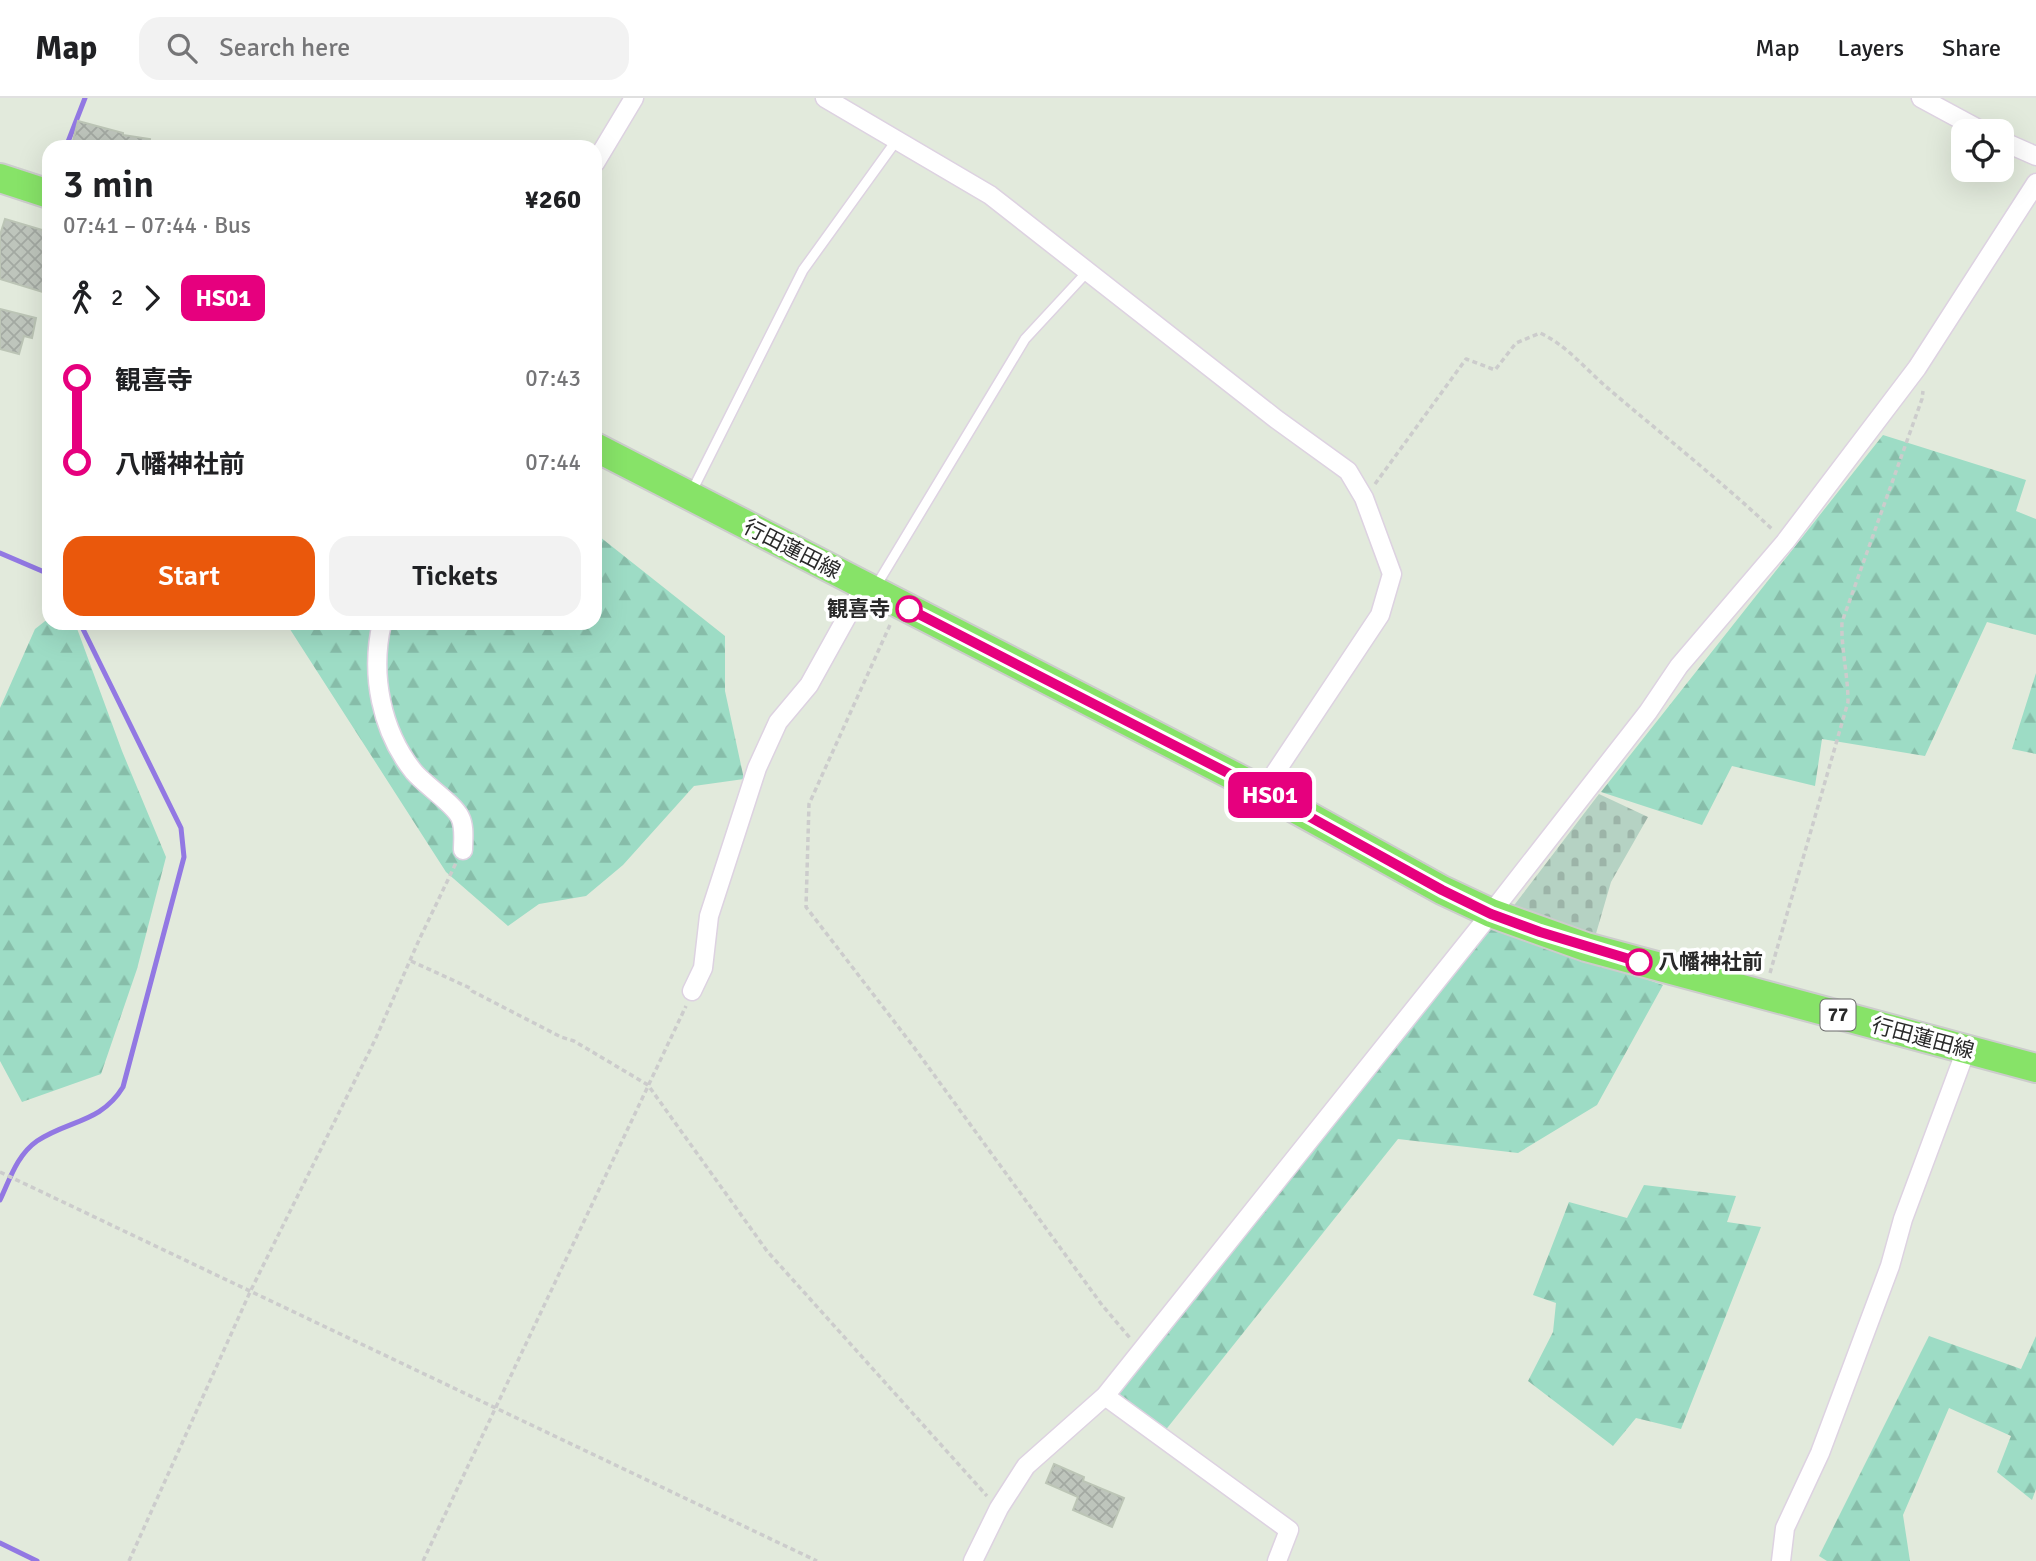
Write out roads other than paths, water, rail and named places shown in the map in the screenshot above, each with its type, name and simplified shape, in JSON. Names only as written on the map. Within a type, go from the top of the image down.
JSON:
[{"type":"main road","points":[[0,178],[42,192]]},
{"type":"main road","name":"行田蓮田線","points":[[602,451],[1263,791],[1442,890],[1491,914],[1586,947],[2036,1068]]},
{"type":"street","points":[[602,151],[634,98]]},
{"type":"street","points":[[825,98],[990,195],[1276,419],[1348,471],[1364,498],[1392,575],[1380,615],[1263,791]]},
{"type":"street","points":[[1922,98],[1960,119]]},
{"type":"street","points":[[2014,146],[2036,156]]},
{"type":"street","points":[[973,1561],[999,1508],[1026,1466],[1105,1396],[1491,914],[1648,712],[1679,666],[1784,542],[1917,368],[2036,183]]},
{"type":"street","points":[[692,991],[703,968],[709,916],[757,768],[778,722],[809,685],[868,589]]},
{"type":"street","points":[[381,630],[377,671],[383,711],[396,744],[415,772],[460,816],[464,832],[463,850]]},
{"type":"street","points":[[1781,1561],[1785,1528],[1820,1453],[1890,1266],[1903,1219],[1966,1050]]},
{"type":"street","points":[[1105,1396],[1289,1530],[1277,1561]]},
{"type":"lane","points":[[689,496],[803,270],[896,141]]},
{"type":"lane","points":[[868,589],[1025,339],[1088,270]]},
{"type":"waterway","points":[[69,140],[85,98]]},
{"type":"waterway","points":[[0,553],[42,571]]},
{"type":"waterway","points":[[0,1200],[15,1168],[30,1147],[49,1134],[105,1108],[123,1087],[184,857],[181,828],[83,630]]},
{"type":"waterway","points":[[0,1543],[37,1561]]},
{"type":"place","name":"観喜寺","points":[[909,609]]},
{"type":"place","name":"八幡神社前","points":[[1639,962]]}]
